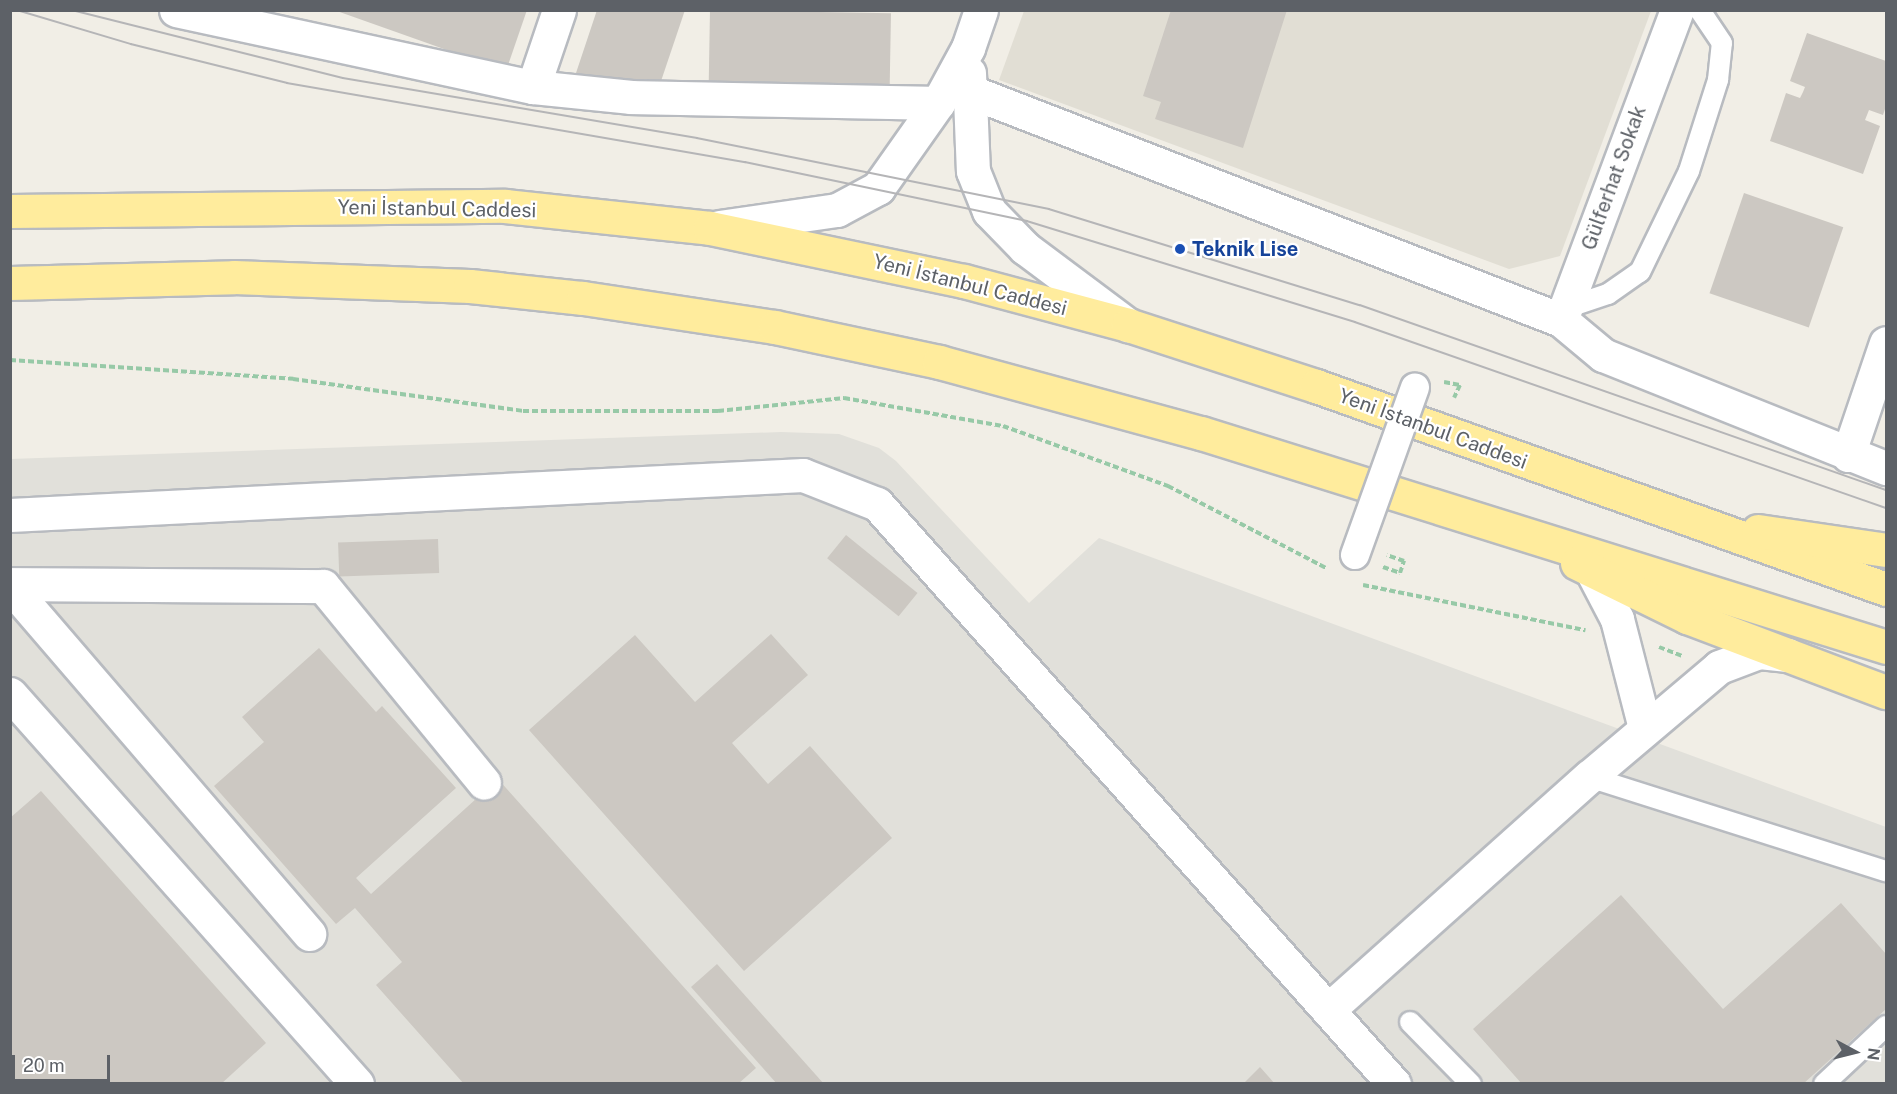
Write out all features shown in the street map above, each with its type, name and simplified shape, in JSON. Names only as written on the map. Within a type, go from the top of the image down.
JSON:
[{"type":"highway","name":"Yeni İstanbul Caddesi","points":[[10,211],[505,206],[710,228],[964,281],[1128,325],[1316,386],[1698,524],[1887,589]]},
{"type":"highway","points":[[10,283],[234,278],[470,286],[583,298],[775,327],[939,362],[1103,405],[1527,532],[1887,647]]},
{"type":"highway","points":[[1698,524],[1812,536],[1887,550]]},
{"type":"highway","points":[[1527,532],[1593,573],[1687,617],[1887,692]]},
{"type":"street","points":[[176,10],[533,87],[632,97],[938,103]]},
{"type":"street","points":[[533,87],[559,10]]},
{"type":"street","points":[[710,228],[806,217],[863,199],[878,188],[938,103],[968,48],[981,10]]},
{"type":"street","name":"Gülferhat Sokak","points":[[1554,313],[1677,10]]},
{"type":"street","points":[[968,48],[973,171],[989,211],[1025,248],[1128,325]]},
{"type":"street","points":[[969,91],[1554,313],[1603,354],[1848,455],[1887,468]]},
{"type":"street","points":[[10,301],[64,281]]},
{"type":"street","points":[[1848,455],[1887,343]]},
{"type":"street","points":[[1347,570],[1416,387]]},
{"type":"street","points":[[10,515],[803,475],[877,504],[1394,1083]]},
{"type":"street","points":[[1593,573],[1608,597],[1623,637],[1645,728]]},
{"type":"street","points":[[10,585],[323,586],[484,783]]},
{"type":"street","points":[[10,585],[309,934]]},
{"type":"street","points":[[1328,1010],[1645,728],[1719,668],[1759,652],[1790,655]]},
{"type":"street","points":[[10,693],[357,1083]]},
{"type":"lane","points":[[1554,313],[1608,294],[1640,272],[1689,171],[1718,80],[1722,43],[1700,10]]},
{"type":"lane","points":[[1589,777],[1887,871]]},
{"type":"lane","points":[[1410,1022],[1471,1083]]},
{"type":"lane","points":[[1824,1083],[1887,1026]]},
{"type":"path","points":[[10,360],[293,379],[523,411],[718,411],[844,398],[1003,426],[1168,486],[1347,570],[1623,637],[1719,668]]},
{"type":"shaded area","points":[[1024,11],[1651,11],[1560,256],[1509,269],[999,80]]},
{"type":"shaded area","points":[[781,432],[839,434],[879,448],[896,461],[1029,603],[1099,538],[1886,827],[1886,1083],[11,1083],[10,459]]},
{"type":"building","points":[[334,10],[527,10],[506,71]]},
{"type":"building","points":[[597,10],[685,10],[658,90],[574,79]]},
{"type":"building","points":[[710,10],[891,13],[890,92],[709,89]]},
{"type":"building","points":[[1171,10],[1287,10],[1243,148],[1155,119],[1161,102],[1143,96]]},
{"type":"building","points":[[1807,33],[1886,61],[1886,106],[1883,115],[1869,110],[1865,120],[1880,126],[1863,174],[1770,141],[1786,93],[1800,98],[1805,87],[1790,81]]},
{"type":"building","points":[[1744,193],[1843,227],[1809,327],[1709,293]]},
{"type":"building","points":[[846,535],[917,593],[899,616],[827,558]]},
{"type":"building","points":[[438,539],[439,573],[339,576],[338,542]]},
{"type":"building","points":[[771,634],[808,675],[732,743],[768,784],[810,746],[892,838],[744,971],[529,730],[635,635],[695,702]]},
{"type":"building","points":[[319,648],[376,712],[382,706],[456,788],[356,878],[371,894],[498,779],[756,1068],[738,1084],[464,1084],[376,985],[402,962],[355,908],[336,924],[214,786],[264,742],[242,717]]},
{"type":"building","points":[[41,791],[266,1043],[221,1084],[10,1084],[10,818]]},
{"type":"building","points":[[1621,895],[1723,1009],[1841,903],[1886,954],[1886,1009],[1803,1084],[1522,1084],[1473,1029]]},
{"type":"building","points":[[717,964],[824,1084],[777,1084],[691,987]]},
{"type":"building","points":[[1260,1067],[1275,1084],[1243,1084]]},
{"type":"tram line","points":[[17,10],[131,44],[287,83],[745,162],[1027,221],[1355,322],[1886,508]]},
{"type":"tram line","points":[[72,10],[343,78],[697,138],[1049,209],[1360,305],[1886,490]]},
{"type":"place","name":"Teknik Lise","points":[[1180,249]]}]
